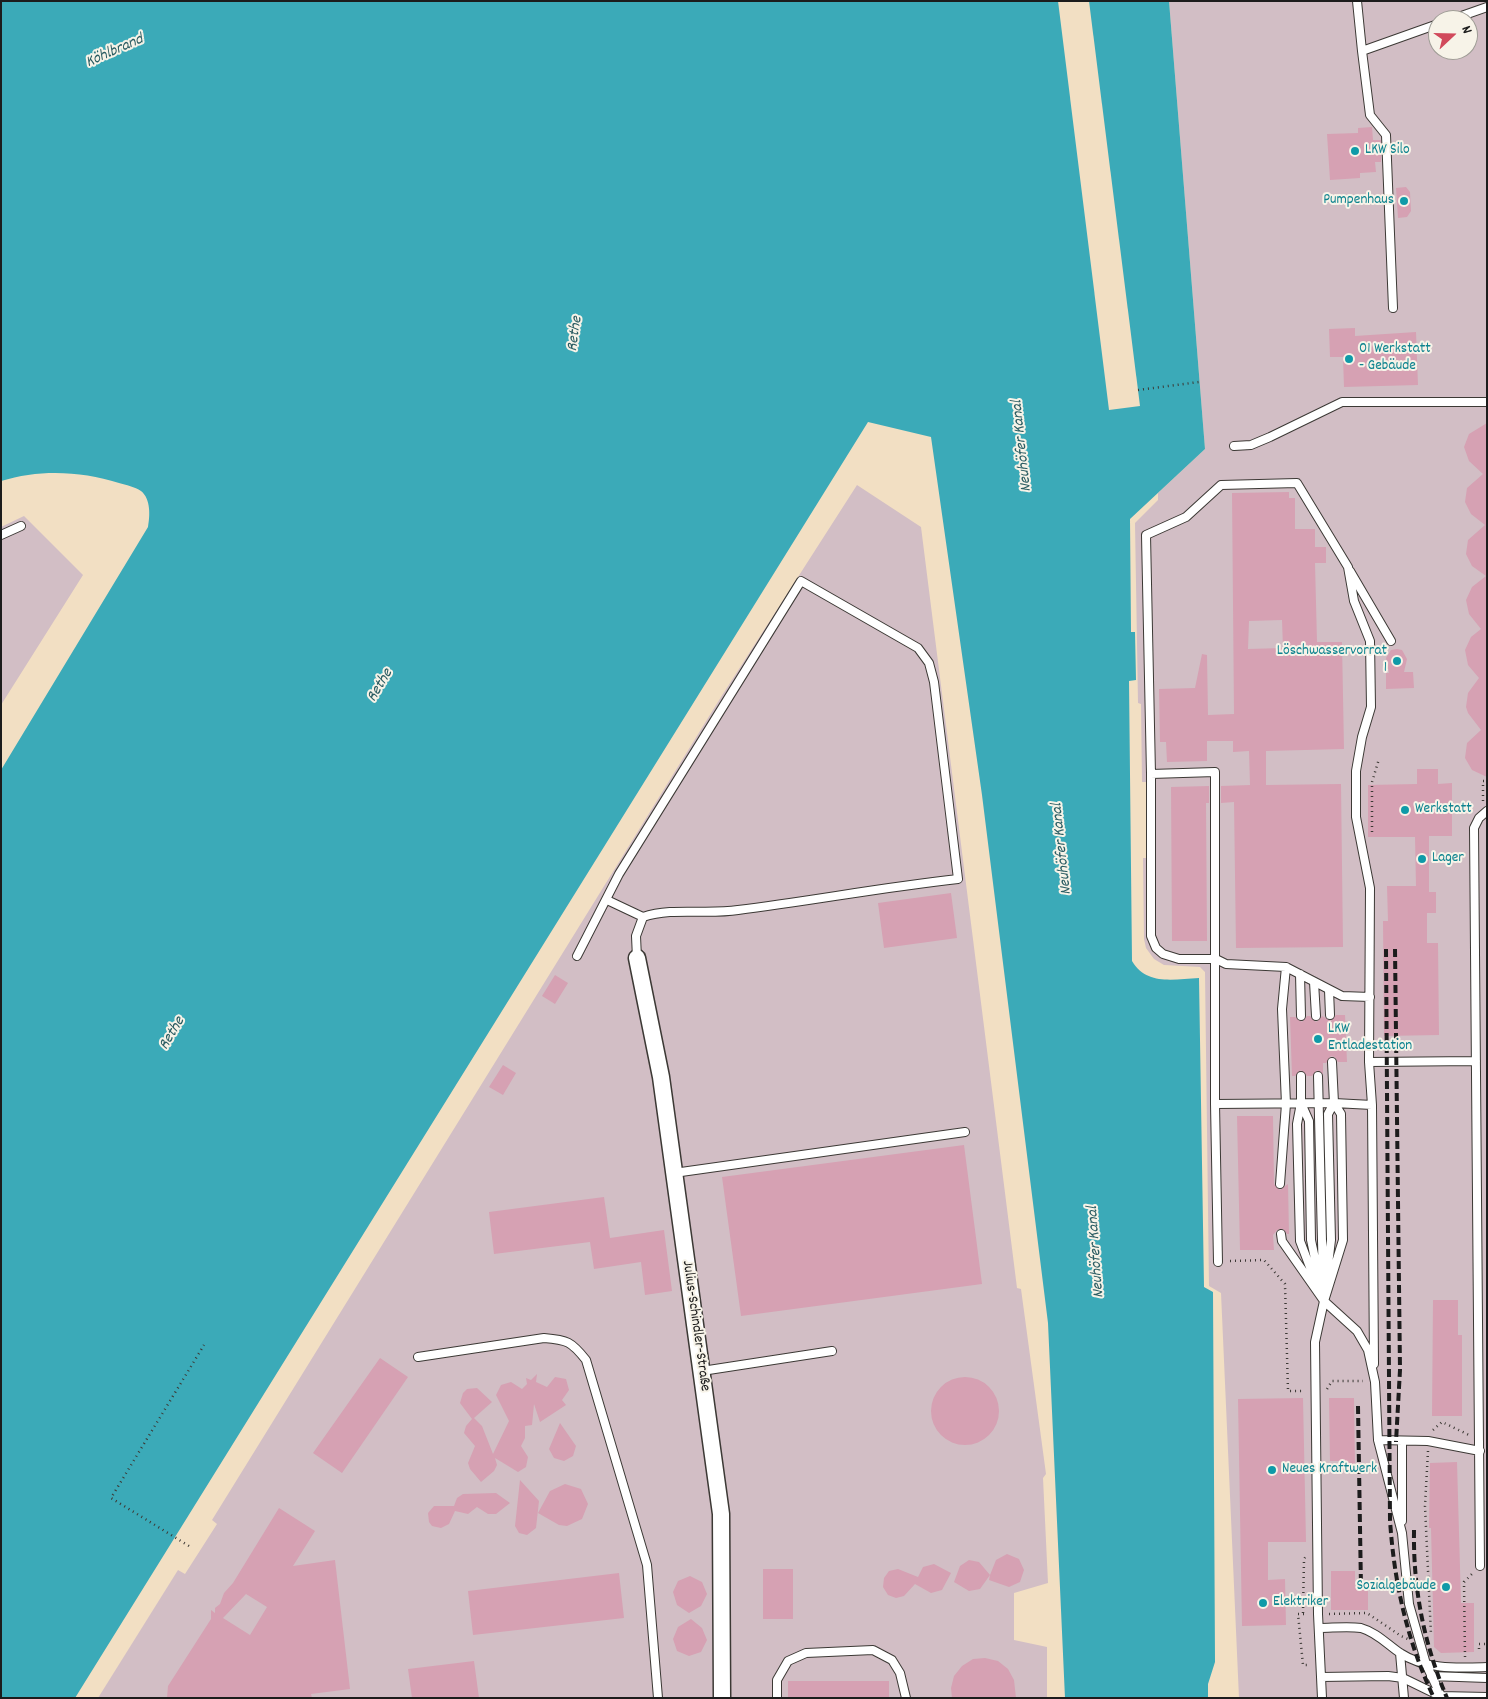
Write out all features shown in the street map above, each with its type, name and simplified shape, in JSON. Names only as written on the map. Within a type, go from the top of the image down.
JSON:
[{"type":"street","name":"Julius-Schindler-Straße","points":[[637,958],[661,1077],[721,1514],[722,1698]]},
{"type":"lane","points":[[1358,1],[1370,115],[1386,135],[1393,308]]},
{"type":"lane","points":[[1362,51],[1428,28]]},
{"type":"lane","points":[[1234,446],[1251,445],[1342,402],[1487,402]]},
{"type":"lane","points":[[1370,997],[1342,996],[1286,966],[1226,964],[1216,960],[1179,959],[1163,954],[1156,948],[1151,936],[1151,774],[1146,535],[1186,517],[1221,485],[1297,484],[1391,641]]},
{"type":"lane","points":[[1,535],[21,526]]},
{"type":"lane","points":[[1348,567],[1354,601],[1370,641],[1371,707],[1362,737],[1356,771],[1356,817],[1370,888],[1369,1062],[1372,1106],[1374,1382],[1378,1440],[1402,1533]]},
{"type":"lane","points":[[577,956],[624,866],[801,581],[918,648],[929,663],[934,682],[958,879],[882,887],[737,911],[704,913],[661,911],[643,918],[636,936],[637,958]]},
{"type":"lane","points":[[1151,774],[1215,772],[1215,1104],[1218,1262]]},
{"type":"lane","points":[[1480,1566],[1474,828],[1479,818],[1487,811]]},
{"type":"lane","points":[[607,900],[643,918]]},
{"type":"lane","points":[[1280,1184],[1286,1104],[1282,1009],[1286,966]]},
{"type":"lane","points":[[1300,974],[1300,1016]]},
{"type":"lane","points":[[1314,982],[1316,1016]]},
{"type":"lane","points":[[1329,990],[1330,1015]]},
{"type":"lane","points":[[1369,1062],[1476,1061]]},
{"type":"lane","points":[[1322,1698],[1318,1628],[1315,1342],[1324,1301],[1343,1240],[1341,1114],[1334,1103],[1332,1062]]},
{"type":"lane","points":[[1301,1076],[1301,1104],[1297,1124],[1300,1241],[1324,1301]]},
{"type":"lane","points":[[1318,1076],[1324,1301]]},
{"type":"lane","points":[[1215,1104],[1334,1103],[1372,1106]]},
{"type":"lane","points":[[1324,1301],[1331,1240],[1328,1114],[1334,1103]]},
{"type":"lane","points":[[1301,1104],[1309,1121],[1311,1240],[1324,1301]]},
{"type":"lane","points":[[674,1173],[965,1132]]},
{"type":"lane","points":[[1282,1238],[1324,1301],[1357,1332],[1368,1350],[1374,1382]]},
{"type":"lane","points":[[418,1357],[544,1338],[562,1339],[574,1344],[586,1360],[647,1565],[658,1698]]},
{"type":"lane","points":[[702,1371],[832,1351]]},
{"type":"lane","points":[[1378,1440],[1428,1442],[1480,1451]]},
{"type":"lane","points":[[1402,1441],[1402,1533],[1409,1604],[1426,1664],[1441,1697]]},
{"type":"lane","points":[[1318,1628],[1361,1628],[1372,1633],[1400,1653],[1426,1664],[1448,1668],[1487,1667]]},
{"type":"lane","points":[[777,1698],[777,1680],[788,1662],[806,1653],[873,1650],[892,1660],[900,1673],[906,1698]]},
{"type":"lane","points":[[1400,1653],[1404,1698]]},
{"type":"lane","points":[[1431,1676],[1487,1678]]},
{"type":"lane","points":[[1321,1677],[1403,1678],[1441,1697],[1487,1696]]},
{"type":"path","points":[[1138,390],[1199,382]]},
{"type":"path","points":[[1218,1262],[1264,1260],[1285,1284],[1288,1391],[1306,1391],[1306,1395],[1323,1395],[1332,1381],[1374,1382]]},
{"type":"path","points":[[189,1546],[111,1498],[204,1345]]},
{"type":"path","points":[[1431,1645],[1425,1506],[1430,1432],[1442,1422],[1469,1436],[1479,1438]]},
{"type":"path","points":[[1302,1614],[1304,1559],[1309,1554]]},
{"type":"path","points":[[1479,1649],[1479,1644],[1487,1644]]},
{"type":"shaded area","points":[[1169,1],[1487,1],[1487,1698],[1239,1698],[1221,1293],[1209,1286],[1205,972],[1200,967],[1164,965],[1154,959],[1146,948],[1144,939],[1143,858],[1147,858],[1146,782],[1142,782],[1141,704],[1138,703],[1135,523],[1158,500],[1158,493],[1205,449]]},
{"type":"shaded area","points":[[857,485],[921,527],[1017,1288],[1021,1289],[1046,1474],[1043,1478],[1048,1583],[1014,1593],[1014,1640],[1047,1647],[1047,1698],[98,1698],[178,1570],[185,1574],[217,1524],[212,1520],[721,697]]},
{"type":"shaded area","points":[[24,516],[83,575],[1,705],[1,527]]},
{"type":"water","points":[[1,1],[1169,1],[1205,449],[1130,519],[1131,632],[1135,632],[1136,680],[1129,681],[1132,961],[1138,969],[1153,978],[1171,980],[1199,978],[1204,1287],[1213,1292],[1215,1662],[1208,1684],[1208,1698],[1065,1698],[1048,1323],[982,795],[931,437],[868,422],[75,1698],[1,1698],[1,770],[148,527],[149,513],[147,498],[141,491],[105,479],[75,474],[45,473],[1,481]]},
{"type":"pier","points":[[1058,1],[1089,1],[1140,406],[1109,410]]},
{"type":"building","name":"LKW Silo","points":[[1372,127],[1373,140],[1381,140],[1381,162],[1375,162],[1376,172],[1360,173],[1360,178],[1330,180],[1327,134],[1358,133],[1358,128]]},
{"type":"building","name":"Pumpenhaus","points":[[1406,187],[1410,192],[1411,211],[1407,217],[1398,218],[1396,188]]},
{"type":"building","name":"01 Werkstatt - Gebäude","points":[[1355,328],[1355,336],[1416,332],[1418,385],[1344,387],[1343,357],[1330,357],[1329,329]]},
{"type":"building","points":[[1487,423],[1487,777],[1472,770],[1465,758],[1467,743],[1481,730],[1468,713],[1466,707],[1468,693],[1479,678],[1468,665],[1465,650],[1471,637],[1481,629],[1469,614],[1466,600],[1472,587],[1486,576],[1472,566],[1466,554],[1468,540],[1485,525],[1471,514],[1465,502],[1467,488],[1483,474],[1469,461],[1464,447],[1469,434]]},
{"type":"building","points":[[1289,492],[1289,498],[1295,498],[1295,529],[1315,529],[1315,547],[1326,547],[1326,563],[1315,563],[1317,642],[1342,642],[1344,749],[1266,751],[1266,785],[1341,784],[1343,947],[1236,948],[1234,802],[1221,803],[1221,786],[1250,785],[1249,751],[1233,752],[1233,741],[1207,741],[1207,761],[1167,762],[1166,742],[1160,742],[1159,689],[1195,688],[1202,654],[1207,655],[1208,715],[1234,714],[1232,493]],"holes":[[[1282,620],[1283,648],[1248,649],[1249,621]]]},
{"type":"building","points":[[1391,650],[1402,650],[1407,659],[1404,672],[1413,672],[1414,688],[1386,689],[1386,673],[1389,673],[1386,658]]},
{"type":"building","points":[[1417,769],[1438,769],[1438,784],[1452,783],[1452,836],[1429,836],[1429,892],[1436,892],[1436,913],[1427,913],[1427,943],[1438,943],[1439,1035],[1384,1036],[1383,921],[1388,921],[1387,886],[1416,886],[1415,837],[1368,837],[1368,785],[1417,784]]},
{"type":"building","points":[[1209,786],[1209,803],[1206,803],[1207,941],[1172,941],[1171,787]]},
{"type":"building","points":[[951,893],[957,938],[884,948],[878,903]]},
{"type":"building","points":[[555,975],[568,983],[555,1004],[542,996]]},
{"type":"building","name":"LKW Entladestation","points":[[1336,1015],[1345,1015],[1347,1062],[1338,1062],[1335,1057],[1331,1056],[1326,1063],[1323,1063],[1323,1074],[1317,1070],[1312,1076],[1307,1076],[1301,1070],[1295,1076],[1292,1076],[1290,1017],[1295,1017],[1302,1022],[1307,1016],[1310,1016],[1316,1022],[1322,1016],[1331,1021]]},
{"type":"building","points":[[503,1065],[516,1073],[503,1095],[489,1087]]},
{"type":"building","points":[[1237,1116],[1273,1116],[1274,1184],[1280,1190],[1288,1184],[1289,1234],[1283,1229],[1277,1230],[1273,1235],[1274,1250],[1240,1250]]},
{"type":"building","points":[[964,1145],[982,1284],[741,1316],[722,1177]]},
{"type":"building","points":[[604,1197],[610,1238],[664,1230],[672,1291],[645,1295],[641,1262],[594,1269],[590,1242],[494,1254],[489,1212]]},
{"type":"building","points":[[1433,1300],[1458,1300],[1458,1335],[1462,1335],[1462,1416],[1432,1416]]},
{"type":"building","points":[[380,1358],[408,1377],[342,1473],[313,1453]]},
{"type":"building","points":[[537,1374],[536,1382],[547,1387],[555,1377],[566,1379],[569,1390],[562,1400],[566,1405],[540,1422],[534,1404],[532,1425],[525,1426],[525,1438],[521,1446],[528,1457],[526,1467],[518,1472],[495,1458],[497,1465],[494,1471],[481,1482],[470,1469],[468,1463],[475,1446],[464,1433],[466,1426],[472,1419],[460,1403],[463,1393],[467,1389],[477,1388],[492,1402],[474,1418],[482,1426],[493,1454],[509,1421],[496,1395],[501,1385],[511,1382],[522,1389],[527,1384],[526,1378],[531,1380]]},
{"type":"building","points":[[965,1377],[978,1380],[989,1387],[996,1398],[999,1411],[996,1424],[989,1435],[978,1442],[965,1445],[952,1442],[941,1435],[934,1424],[931,1411],[934,1398],[941,1387],[952,1380]]},
{"type":"building","name":"Neues Kraftwerk","points":[[1303,1398],[1306,1542],[1268,1542],[1268,1580],[1285,1579],[1286,1625],[1242,1626],[1238,1399]]},
{"type":"building","points":[[1329,1398],[1354,1398],[1355,1466],[1339,1467],[1339,1461],[1330,1461]]},
{"type":"building","points":[[560,1423],[576,1446],[573,1456],[564,1461],[554,1458],[549,1449]]},
{"type":"building","name":"Sozialgebäude","points":[[1457,1462],[1461,1603],[1474,1603],[1474,1652],[1441,1653],[1434,1647],[1431,1528],[1429,1528],[1430,1463]]},
{"type":"building","points":[[520,1480],[539,1501],[536,1528],[527,1535],[519,1533],[515,1526]]},
{"type":"building","points":[[565,1484],[581,1489],[588,1504],[582,1519],[567,1526],[559,1525],[538,1513],[550,1491]]},
{"type":"building","points":[[496,1493],[510,1503],[496,1514],[488,1514],[477,1507],[468,1514],[455,1511],[449,1524],[441,1528],[432,1526],[429,1522],[428,1513],[434,1506],[454,1506],[457,1498],[463,1494]]},
{"type":"building","points":[[279,1508],[315,1531],[293,1566],[335,1560],[350,1689],[311,1694],[312,1698],[167,1698],[168,1686],[211,1619],[211,1610],[215,1613],[215,1608],[220,1604],[224,1593],[233,1583]],"holes":[[[246,1594],[267,1607],[250,1635],[223,1618]]]},
{"type":"building","points":[[1007,1554],[1019,1559],[1024,1570],[1020,1582],[1009,1587],[989,1580],[996,1560]]},
{"type":"building","points":[[969,1560],[979,1562],[990,1575],[980,1589],[969,1591],[954,1582],[960,1566]]},
{"type":"building","points":[[934,1564],[951,1573],[942,1590],[931,1593],[915,1584],[904,1596],[896,1598],[888,1595],[883,1587],[884,1578],[889,1571],[898,1569],[918,1577],[923,1567]]},
{"type":"building","points":[[763,1569],[793,1569],[793,1619],[763,1619]]},
{"type":"building","points":[[1331,1571],[1355,1571],[1355,1588],[1368,1588],[1368,1610],[1331,1610]]},
{"type":"building","points":[[619,1573],[624,1618],[473,1635],[468,1591]]},
{"type":"building","points":[[690,1576],[702,1582],[707,1594],[701,1606],[689,1613],[677,1605],[673,1592],[678,1581]]},
{"type":"building","points":[[691,1619],[702,1628],[707,1640],[701,1652],[689,1656],[677,1651],[673,1639],[678,1627]]},
{"type":"building","points":[[985,1658],[998,1661],[1008,1669],[1014,1680],[1016,1698],[952,1698],[951,1688],[954,1676],[962,1666],[973,1659]]},
{"type":"building","points":[[474,1661],[479,1698],[412,1698],[408,1669]]},
{"type":"building","points":[[788,1681],[889,1681],[889,1698],[788,1698]]},
{"type":"railway","points":[[1386,949],[1390,1520],[1395,1566],[1403,1611],[1416,1655],[1434,1698]]},
{"type":"railway","points":[[1395,949],[1400,1370],[1396,1442]]},
{"type":"railway","points":[[1358,1406],[1361,1588]]},
{"type":"railway","points":[[1414,1530],[1418,1595],[1426,1637],[1447,1698]]},
{"type":"place","name":"LKW Silo","points":[[1355,151]]},
{"type":"place","name":"Pumpenhaus","points":[[1404,201]]},
{"type":"place","name":"01 Werkstatt - Gebäude","points":[[1349,359]]},
{"type":"place","name":"Löschwasservorrat 1","points":[[1397,661]]},
{"type":"place","name":"Werkstatt","points":[[1405,810]]},
{"type":"place","name":"Lager","points":[[1422,859]]},
{"type":"place","name":"LKW Entladestation","points":[[1318,1039]]},
{"type":"place","name":"Neues Kraftwerk","points":[[1272,1470]]},
{"type":"place","name":"Sozialgebäude","points":[[1446,1587]]},
{"type":"place","name":"Elektriker","points":[[1263,1603]]},
{"type":"water label","name":"Köhlbrand","points":[[115,52]]},
{"type":"water label","name":"Rethe","points":[[576,334]]},
{"type":"water label","name":"Neuhöfer Kanal","points":[[1023,446]]},
{"type":"water label","name":"Rethe","points":[[381,686]]},
{"type":"water label","name":"Neuhöfer Kanal","points":[[1063,849]]},
{"type":"water label","name":"Rethe","points":[[173,1034]]},
{"type":"water label","name":"Neuhöfer Kanal","points":[[1097,1252]]}]
